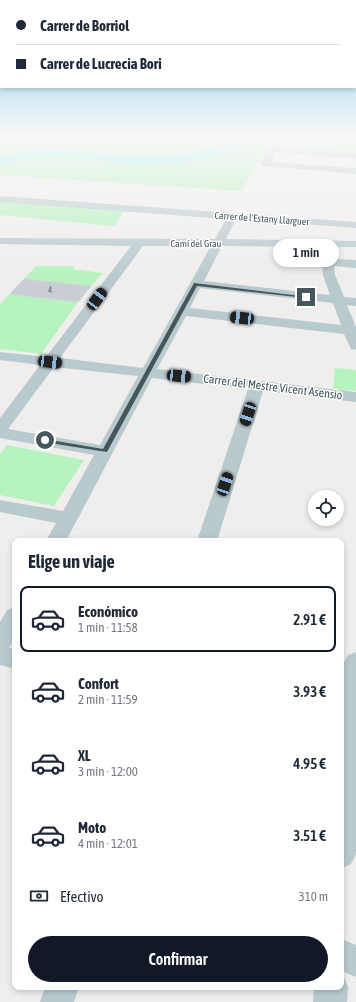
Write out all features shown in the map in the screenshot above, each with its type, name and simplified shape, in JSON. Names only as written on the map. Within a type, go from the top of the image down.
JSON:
[{"type":"street","name":"Carrer de l'Estany Llarguer","points":[[0,199],[356,225]]},
{"type":"street","points":[[58,538],[233,216]]},
{"type":"street","name":"Camí del Grau","points":[[0,246],[36,242],[356,244]]},
{"type":"street","points":[[0,429],[139,243]]},
{"type":"street","points":[[326,244],[329,275],[338,300],[353,331],[356,346]]},
{"type":"street","points":[[327,262],[356,264]]},
{"type":"street","points":[[196,284],[356,302]]},
{"type":"street","points":[[181,311],[353,331]]},
{"type":"street","name":"Carrer del Mestre Vicent Asensio","points":[[0,356],[356,397]]},
{"type":"street","points":[[208,538],[257,385]]},
{"type":"street","points":[[0,432],[105,451]]},
{"type":"street","points":[[0,506],[68,519]]},
{"type":"street","points":[[0,643],[12,621]]},
{"type":"street","points":[[0,655],[12,659]]},
{"type":"street","points":[[344,785],[345,762],[356,662]]},
{"type":"street","points":[[344,956],[356,961]]},
{"type":"street","points":[[57,1002],[61,990]]},
{"type":"street","points":[[330,1002],[331,990]]},
{"type":"green space","points":[[132,184],[245,184],[241,191]]},
{"type":"green space","points":[[0,201],[126,209],[114,226],[0,215]]},
{"type":"green space","points":[[36,266],[75,266],[73,269],[103,273],[91,286],[24,279]]},
{"type":"green space","points":[[10,294],[78,302],[41,354],[0,349],[0,304]]},
{"type":"green space","points":[[335,368],[356,370],[356,391],[333,389]]},
{"type":"green space","points":[[7,445],[84,460],[54,506],[0,495],[0,454]]},
{"type":"building","points":[[24,279],[91,286],[78,302],[10,294]]},
{"type":"route","points":[[45,440],[105,451],[196,284],[306,297]]}]
